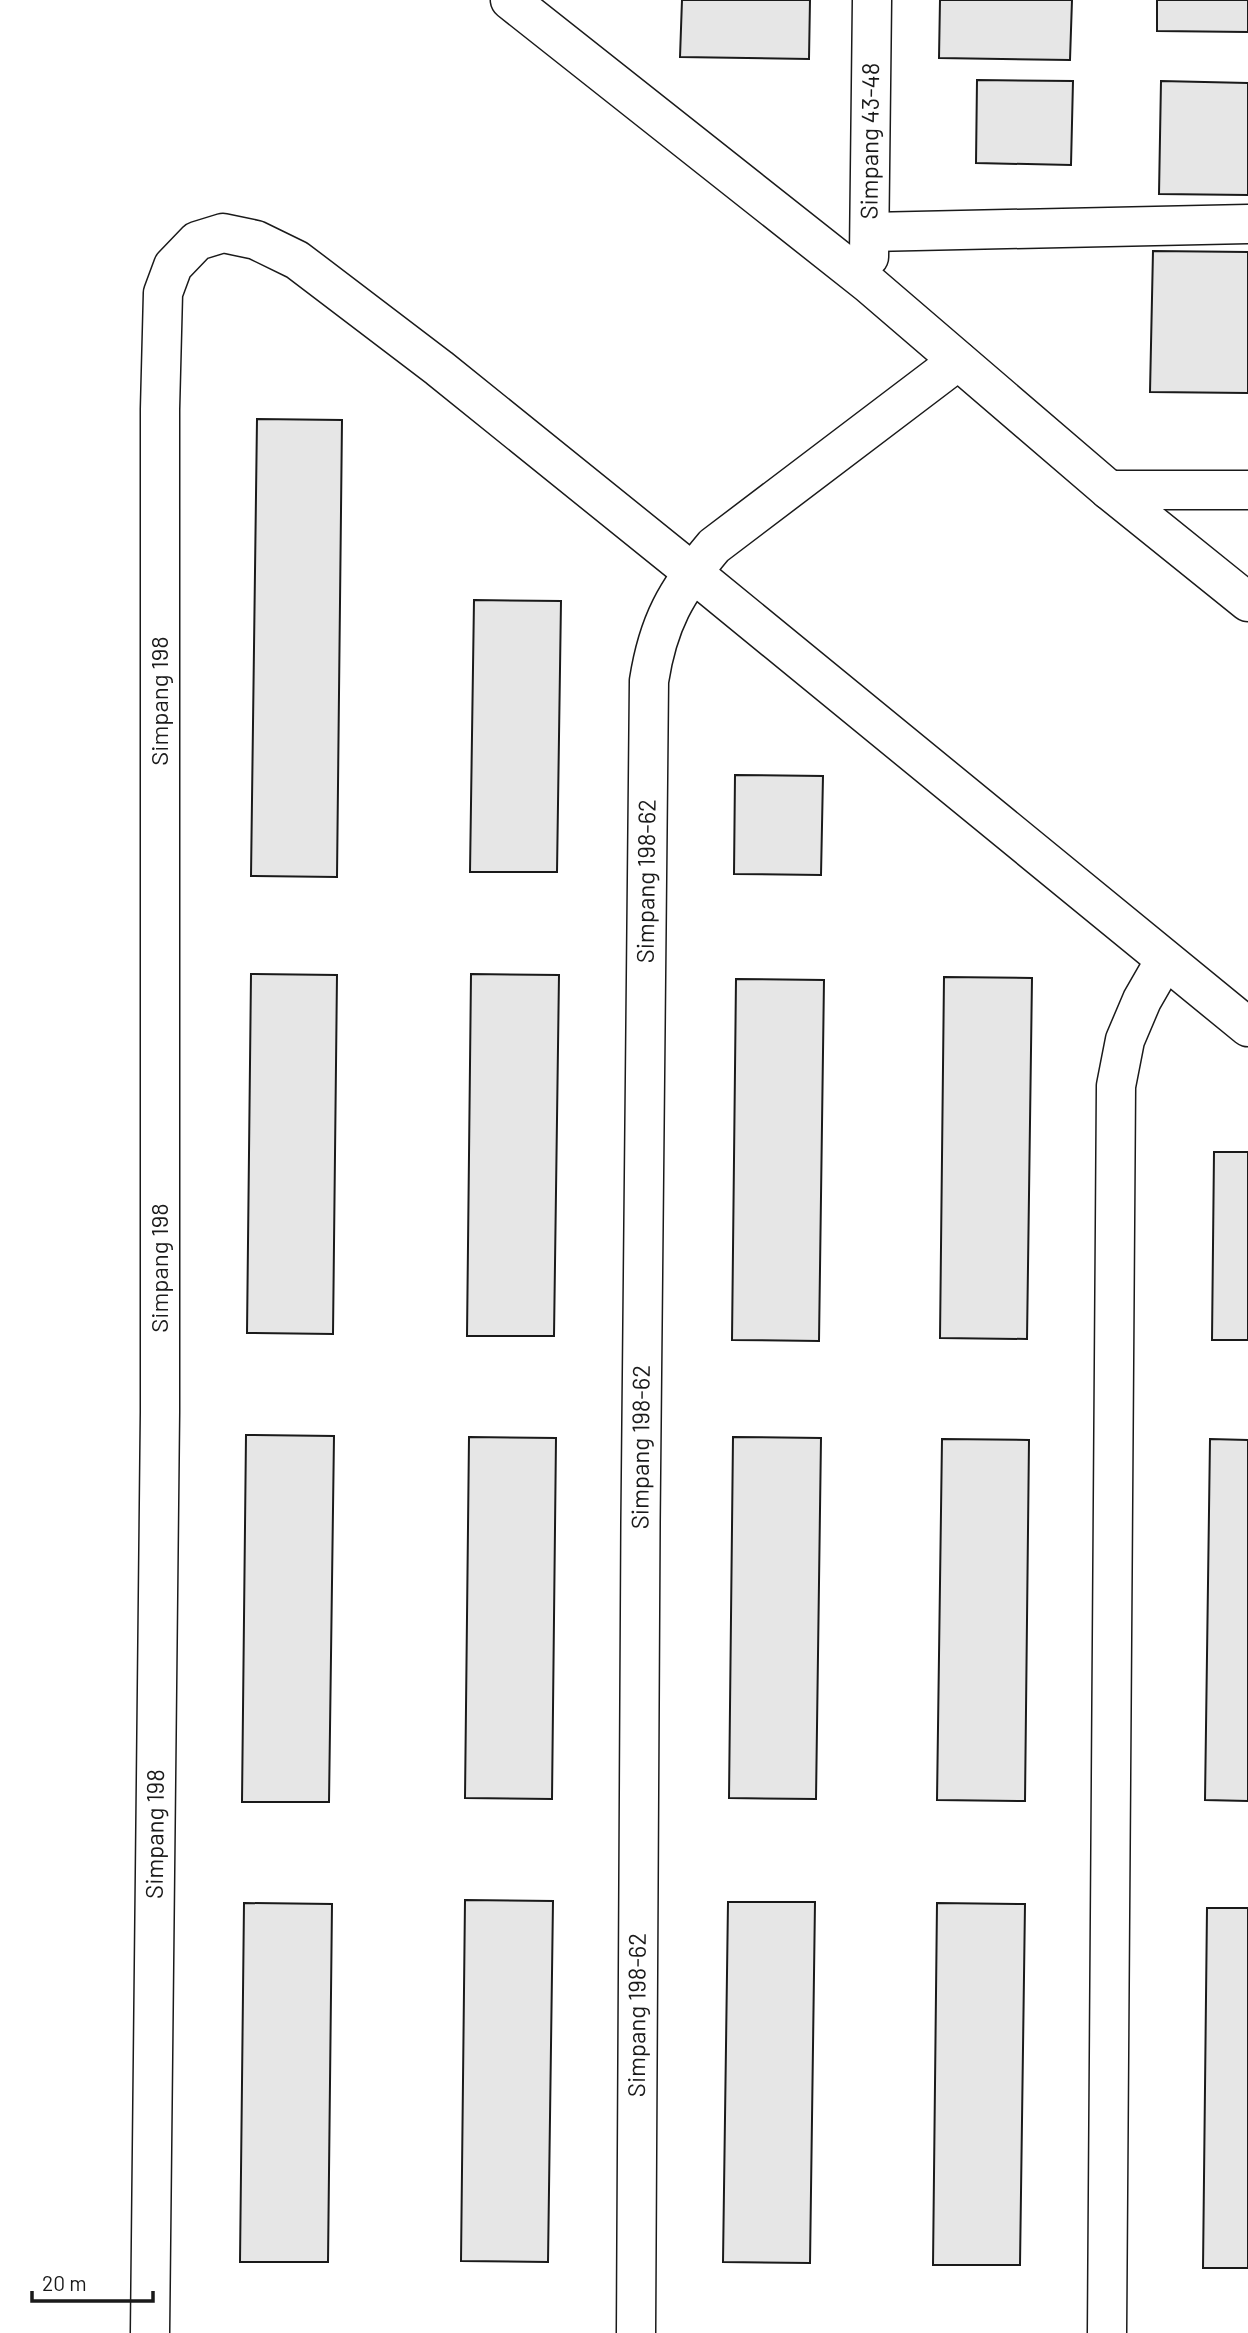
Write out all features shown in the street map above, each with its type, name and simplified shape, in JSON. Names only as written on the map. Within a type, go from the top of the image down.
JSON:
[{"type":"street","points":[[510,0],[869,284],[1108,490],[1248,602]]},
{"type":"street","name":"Simpang 43-48","points":[[869,284],[872,0]]},
{"type":"street","points":[[870,232],[1248,225]]},
{"type":"street","name":"Simpang 198","points":[[150,2333],[160,1398],[160,409],[163,293],[173,266],[197,241],[223,233],[256,240],[297,260],[439,368],[692,572]]},
{"type":"street","name":"Simpang 198-62","points":[[636,2333],[637,1859],[649,681],[654,649],[670,608],[692,572],[714,546],[958,361]]},
{"type":"street","points":[[1108,490],[1248,490]]},
{"type":"street","points":[[692,572],[1248,1027]]},
{"type":"street","points":[[1107,2333],[1116,1086],[1125,1040],[1142,1000],[1164,960]]},
{"type":"building","points":[[682,0],[810,0],[809,59],[680,57]]},
{"type":"building","points":[[940,0],[1072,0],[1070,60],[939,58]]},
{"type":"building","points":[[1157,0],[1248,0],[1248,32],[1157,31]]},
{"type":"building","points":[[977,80],[1073,81],[1071,165],[976,163]]},
{"type":"building","points":[[1161,81],[1248,83],[1248,195],[1159,194]]},
{"type":"building","points":[[1153,251],[1248,252],[1248,393],[1150,392]]},
{"type":"building","points":[[257,419],[342,420],[337,877],[251,876]]},
{"type":"building","points":[[474,600],[561,601],[557,872],[470,872]]},
{"type":"building","points":[[735,775],[823,776],[821,875],[734,874]]},
{"type":"building","points":[[251,974],[337,975],[333,1334],[247,1333]]},
{"type":"building","points":[[471,974],[559,975],[554,1336],[467,1336]]},
{"type":"building","points":[[944,977],[1032,978],[1027,1339],[940,1338]]},
{"type":"building","points":[[736,979],[824,980],[819,1341],[732,1340]]},
{"type":"building","points":[[1214,1152],[1248,1152],[1248,1340],[1212,1340]]},
{"type":"building","points":[[246,1435],[334,1436],[329,1802],[242,1802]]},
{"type":"building","points":[[469,1437],[556,1438],[552,1799],[465,1798]]},
{"type":"building","points":[[733,1437],[821,1438],[816,1799],[729,1798]]},
{"type":"building","points":[[942,1439],[1029,1440],[1025,1801],[937,1800]]},
{"type":"building","points":[[1210,1439],[1248,1440],[1248,1801],[1205,1800]]},
{"type":"building","points":[[465,1900],[553,1901],[548,2262],[461,2261]]},
{"type":"building","points":[[728,1902],[815,1902],[810,2263],[723,2262]]},
{"type":"building","points":[[244,1903],[332,1904],[328,2262],[240,2262]]},
{"type":"building","points":[[937,1903],[1025,1904],[1020,2265],[933,2265]]},
{"type":"building","points":[[1207,1908],[1248,1908],[1248,2268],[1203,2268]]}]
